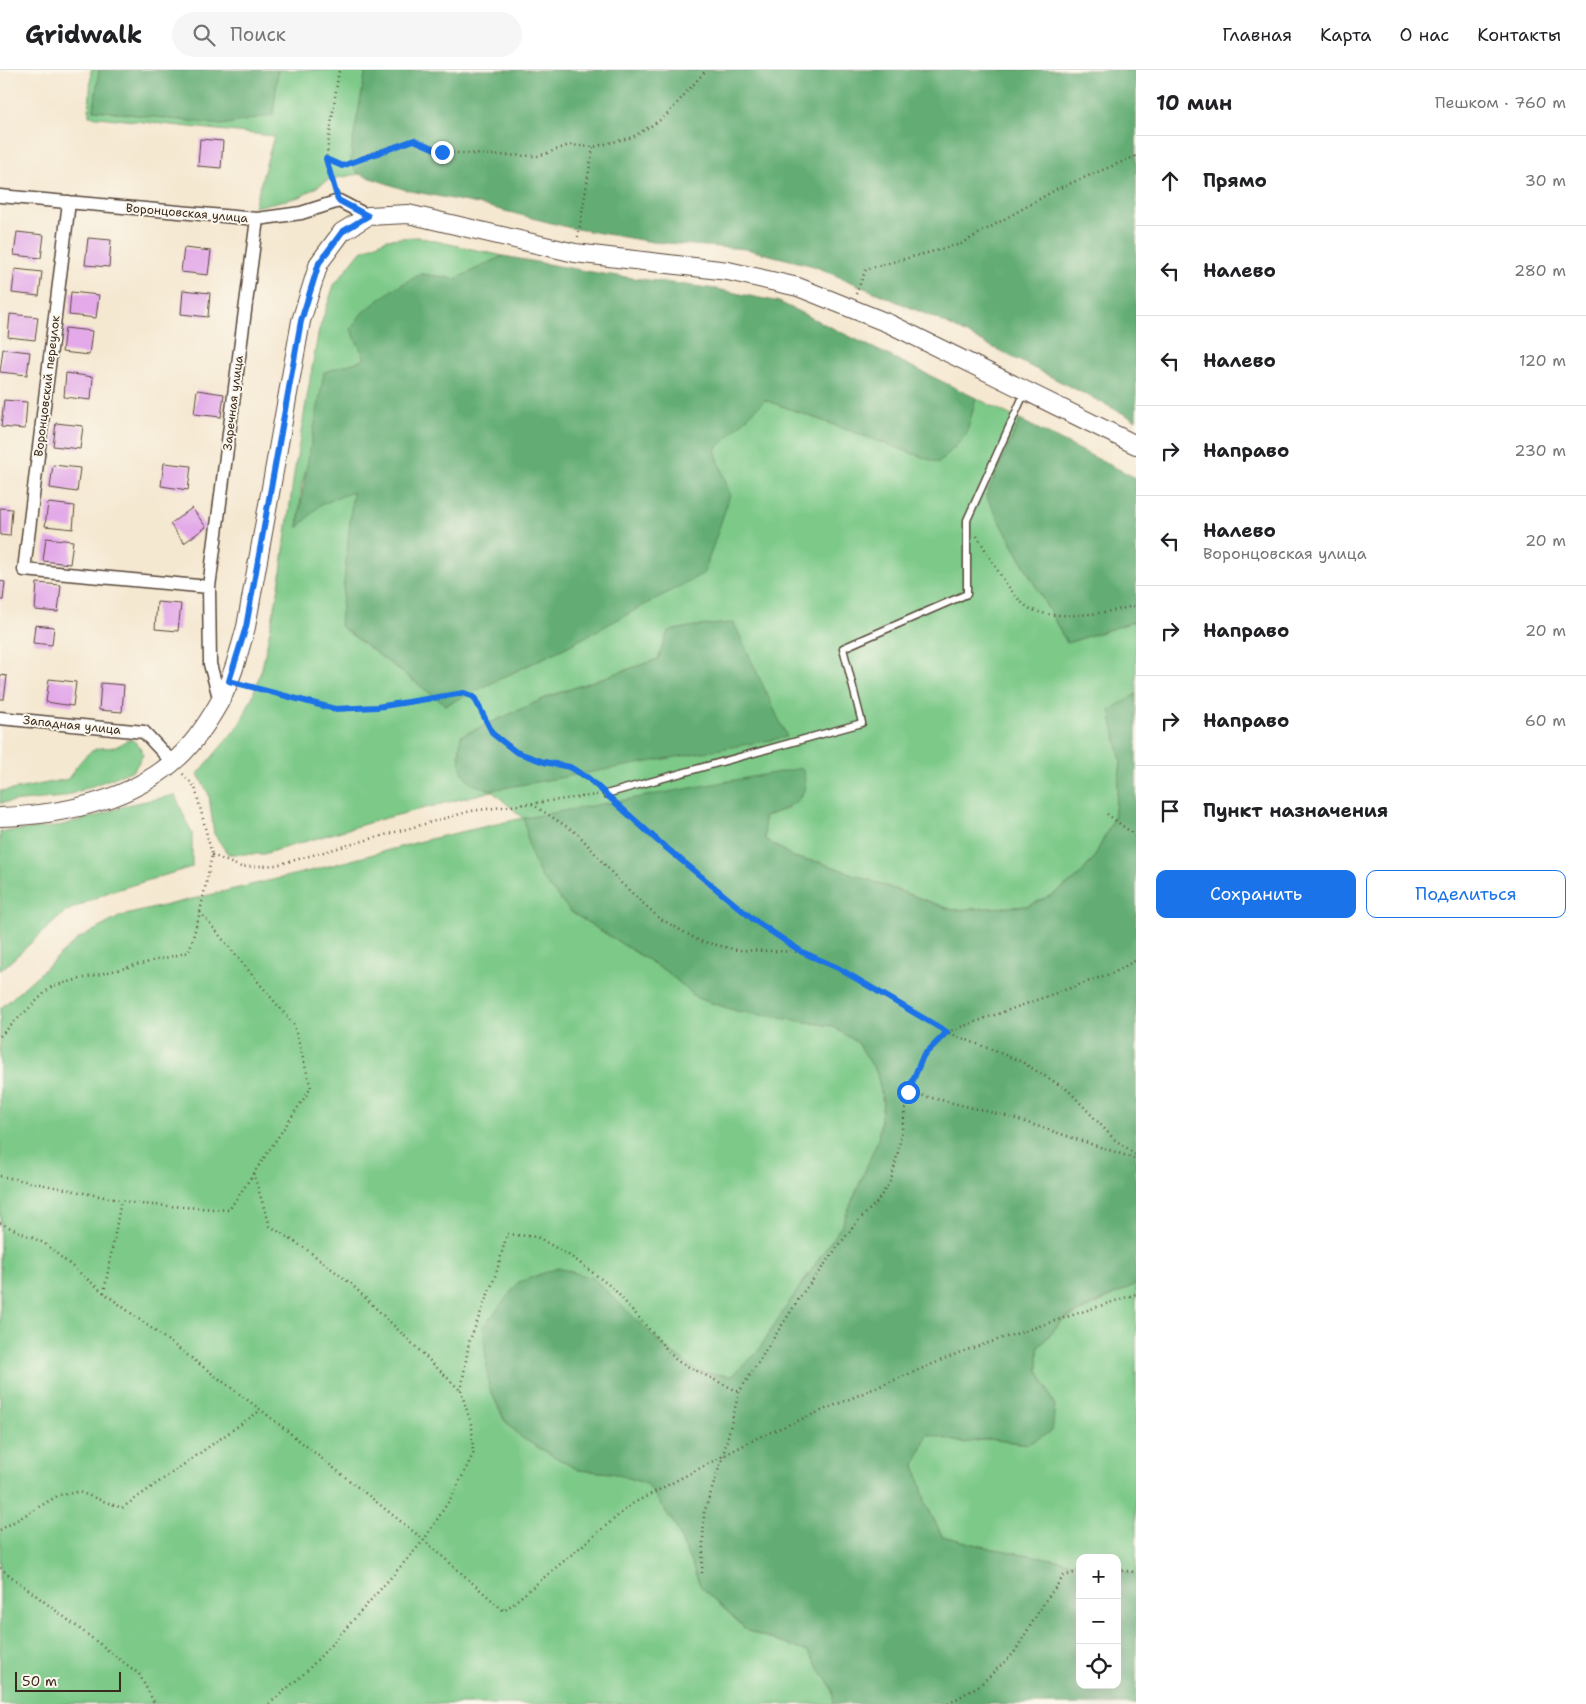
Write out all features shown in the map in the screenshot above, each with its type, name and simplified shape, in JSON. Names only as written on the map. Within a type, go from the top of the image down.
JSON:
[{"type":"main road","points":[[0,817],[61,812],[98,802],[132,788],[173,763],[195,738],[220,701],[229,681],[246,627],[301,321],[319,263],[342,232],[368,216],[408,214],[575,253],[728,271],[798,287],[890,324],[1136,445]]},
{"type":"street","name":"Воронцовская улица","points":[[0,196],[257,219],[301,213],[338,200]]},
{"type":"street","points":[[338,200],[368,216]]},
{"type":"street","name":"Воронцовский переулок","points":[[69,202],[24,570],[209,588]]},
{"type":"street","name":"Заречная улица","points":[[220,701],[210,664],[209,588],[257,219]]},
{"type":"street","name":"Западная улица","points":[[0,718],[144,732],[173,763]]},
{"type":"lane","points":[[606,794],[862,724],[843,648],[967,594],[967,520],[1025,391]]},
{"type":"path","points":[[338,200],[326,159],[339,70]]},
{"type":"path","points":[[326,159],[342,166],[414,140],[442,152],[491,155],[539,156],[569,145],[593,148],[633,137],[665,117],[706,70]]},
{"type":"path","points":[[575,253],[593,148]]},
{"type":"path","points":[[851,308],[866,269],[960,244],[1057,189],[1136,156]]},
{"type":"path","points":[[967,520],[1006,582],[1026,607],[1045,613],[1073,616],[1122,609],[1136,605]]},
{"type":"path","points":[[229,681],[335,709],[377,707],[464,693],[474,697],[493,734],[516,752],[544,762],[570,767],[588,778],[658,841],[754,920],[802,952],[838,968],[947,1032],[1020,1061],[1068,1090],[1114,1140],[1136,1157]]},
{"type":"path","points":[[0,1036],[52,986],[189,952],[212,855],[195,787],[173,763]]},
{"type":"path","points":[[212,855],[241,867],[277,865],[471,811],[606,794]]},
{"type":"path","points":[[532,804],[578,834],[619,881],[659,918],[700,940],[737,950],[802,952]]},
{"type":"path","points":[[1107,814],[1136,836]]},
{"type":"path","points":[[0,1176],[140,1204],[229,1210],[311,1088],[294,1025],[200,912]]},
{"type":"path","points":[[702,1573],[704,1513],[723,1456],[739,1392],[802,1294],[856,1223],[877,1202],[890,1180],[899,1148],[908,1092],[923,1056],[947,1032],[1115,972],[1136,960]]},
{"type":"path","points":[[908,1092],[1010,1117],[1136,1157]]},
{"type":"path","points":[[253,1174],[270,1226],[306,1249],[350,1283],[461,1391]]},
{"type":"path","points":[[104,1293],[121,1200]]},
{"type":"path","points":[[0,1222],[44,1243],[104,1293],[261,1410],[424,1540],[504,1611],[632,1504],[759,1436],[961,1352],[1136,1294]]},
{"type":"path","points":[[269,1704],[306,1672],[424,1540],[454,1493],[473,1454],[472,1427],[461,1391],[469,1342],[496,1274],[507,1234],[537,1236],[572,1256],[613,1288],[678,1361],[739,1392]]},
{"type":"path","points":[[0,1530],[59,1495],[79,1492],[122,1508],[261,1410]]},
{"type":"path","points":[[0,1568],[139,1674],[155,1704]]},
{"type":"path","points":[[1121,1570],[1136,1572]]},
{"type":"path","points":[[948,1704],[980,1685],[1014,1653],[1064,1576],[1076,1572]]},
{"type":"green space","points":[[91,70],[99,70],[94,110],[273,115],[278,70],[366,70],[352,146],[351,164],[359,174],[330,179],[300,197],[254,207],[274,136],[89,116]]},
{"type":"green space","points":[[99,70],[278,70],[273,115],[222,125],[94,110]]},
{"type":"green space","points":[[366,70],[1136,70],[1136,420],[937,319],[814,266],[746,249],[653,242],[571,228],[478,204],[406,190],[359,174],[351,164],[352,146]]},
{"type":"green space","points":[[418,237],[503,256],[456,279],[421,274],[351,329],[365,359],[310,456],[302,484],[298,527],[320,505],[353,491],[340,626],[446,705],[570,645],[703,573],[730,495],[715,450],[765,400],[939,463],[966,435],[976,398],[1020,420],[986,496],[1067,643],[1136,621],[1136,694],[1110,710],[1121,762],[1114,818],[1094,858],[1078,877],[1054,894],[1028,906],[953,910],[819,862],[795,858],[765,839],[764,816],[786,809],[803,795],[571,912],[667,972],[697,998],[737,1011],[832,1026],[858,1043],[877,1073],[883,1102],[878,1140],[842,1225],[757,1353],[732,1376],[699,1372],[669,1351],[489,1387],[504,1420],[522,1438],[578,1470],[612,1473],[647,1484],[675,1525],[701,1587],[748,1631],[808,1652],[832,1688],[834,1704],[0,1704],[0,1009],[78,939],[121,916],[314,870],[430,839],[523,818],[492,791],[382,819],[263,854],[228,854],[214,834],[209,795],[198,774],[239,725],[252,698],[262,668],[279,587],[294,474],[319,330],[334,285],[360,252],[387,239]],"holes":[[[658,659],[459,756],[461,736],[550,696]]]},
{"type":"green space","points":[[503,256],[603,274],[716,289],[779,302],[976,398],[966,435],[939,463],[765,400],[715,450],[730,495],[704,573],[570,645],[446,705],[340,626],[353,492],[320,505],[298,528],[300,508],[324,372],[365,359],[351,329],[362,313],[392,290],[421,274],[456,279]]},
{"type":"green space","points":[[1020,420],[1136,478],[1136,621],[1067,643],[986,496]]},
{"type":"green space","points":[[734,623],[787,737],[492,790],[472,783],[466,778],[461,765],[461,736],[550,696],[658,659],[668,631],[695,626]]},
{"type":"green space","points":[[1136,694],[1136,1284],[1062,1320],[1038,1348],[1038,1370],[1055,1406],[1052,1431],[1028,1444],[988,1439],[964,1443],[927,1434],[915,1465],[926,1504],[942,1536],[989,1548],[1076,1563],[1076,1689],[1121,1689],[1121,1571],[1136,1574],[1136,1704],[834,1704],[832,1688],[808,1652],[748,1631],[701,1587],[675,1525],[647,1484],[612,1473],[578,1470],[522,1438],[504,1419],[489,1387],[483,1327],[519,1282],[558,1268],[593,1278],[669,1351],[699,1372],[732,1376],[757,1353],[842,1225],[878,1140],[883,1102],[877,1073],[858,1043],[832,1026],[737,1011],[697,998],[667,972],[571,912],[541,877],[529,849],[524,818],[802,768],[805,788],[802,795],[790,806],[764,817],[765,839],[795,858],[819,862],[952,910],[1028,906],[1054,894],[1078,877],[1094,858],[1114,818],[1121,762],[1110,710]]},
{"type":"green space","points":[[127,740],[133,740],[140,747],[143,755],[134,770],[63,797],[0,803],[0,791],[68,779],[90,752],[98,748],[117,746]]},
{"type":"green space","points":[[175,795],[192,834],[192,867],[106,893],[65,912],[0,971],[0,832],[54,827],[97,816],[127,805]]},
{"type":"green space","points":[[1136,1284],[1136,1574],[1121,1571],[1121,1554],[1076,1554],[1076,1563],[989,1548],[942,1536],[926,1504],[915,1465],[927,1434],[963,1443],[988,1439],[1028,1444],[1055,1406],[1038,1370],[1038,1348],[1062,1321]]},
{"type":"building","points":[[200,139],[223,141],[221,168],[198,166]]},
{"type":"building","points":[[17,232],[44,235],[41,258],[14,255]]},
{"type":"building","points":[[88,238],[111,240],[109,267],[85,265]]},
{"type":"building","points":[[184,248],[211,251],[208,275],[181,272]]},
{"type":"building","points":[[15,269],[42,272],[39,296],[12,293]]},
{"type":"building","points":[[183,290],[210,293],[208,317],[181,314]]},
{"type":"building","points":[[71,292],[99,295],[96,318],[69,315]]},
{"type":"building","points":[[10,314],[38,317],[35,340],[8,337]]},
{"type":"building","points":[[65,328],[92,331],[89,355],[62,352]]},
{"type":"building","points":[[3,349],[30,352],[27,375],[0,372]]},
{"type":"building","points":[[66,373],[93,377],[91,400],[64,397]]},
{"type":"building","points":[[197,390],[224,394],[221,417],[194,414]]},
{"type":"building","points":[[4,400],[27,402],[25,429],[1,427]]},
{"type":"building","points":[[56,423],[83,426],[80,449],[53,446]]},
{"type":"building","points":[[164,463],[191,466],[188,490],[161,486]]},
{"type":"building","points":[[53,465],[80,468],[77,492],[50,488]]},
{"type":"building","points":[[48,503],[75,506],[73,529],[45,526]]},
{"type":"building","points":[[0,508],[12,509],[10,536],[0,535]]},
{"type":"building","points":[[192,508],[206,527],[184,543],[170,524]]},
{"type":"building","points":[[46,538],[73,541],[70,564],[43,561]]},
{"type":"building","points":[[0,581],[5,582],[3,600],[0,600]]},
{"type":"building","points":[[37,583],[61,585],[58,612],[35,610]]},
{"type":"building","points":[[157,602],[181,604],[178,631],[155,629]]},
{"type":"building","points":[[35,625],[54,627],[52,645],[33,643]]},
{"type":"building","points":[[0,675],[7,676],[4,699],[0,699]]},
{"type":"building","points":[[49,679],[76,682],[73,706],[46,702]]},
{"type":"building","points":[[101,683],[124,685],[122,712],[99,710]]},
{"type":"route","points":[[442,152],[414,140],[372,153],[342,166],[326,159],[338,200],[368,216],[342,232],[319,263],[301,321],[246,627],[229,681],[335,709],[377,707],[464,693],[474,697],[493,734],[516,752],[544,762],[570,767],[588,778],[658,841],[754,920],[802,952],[838,968],[947,1032],[923,1056],[908,1092]]}]
